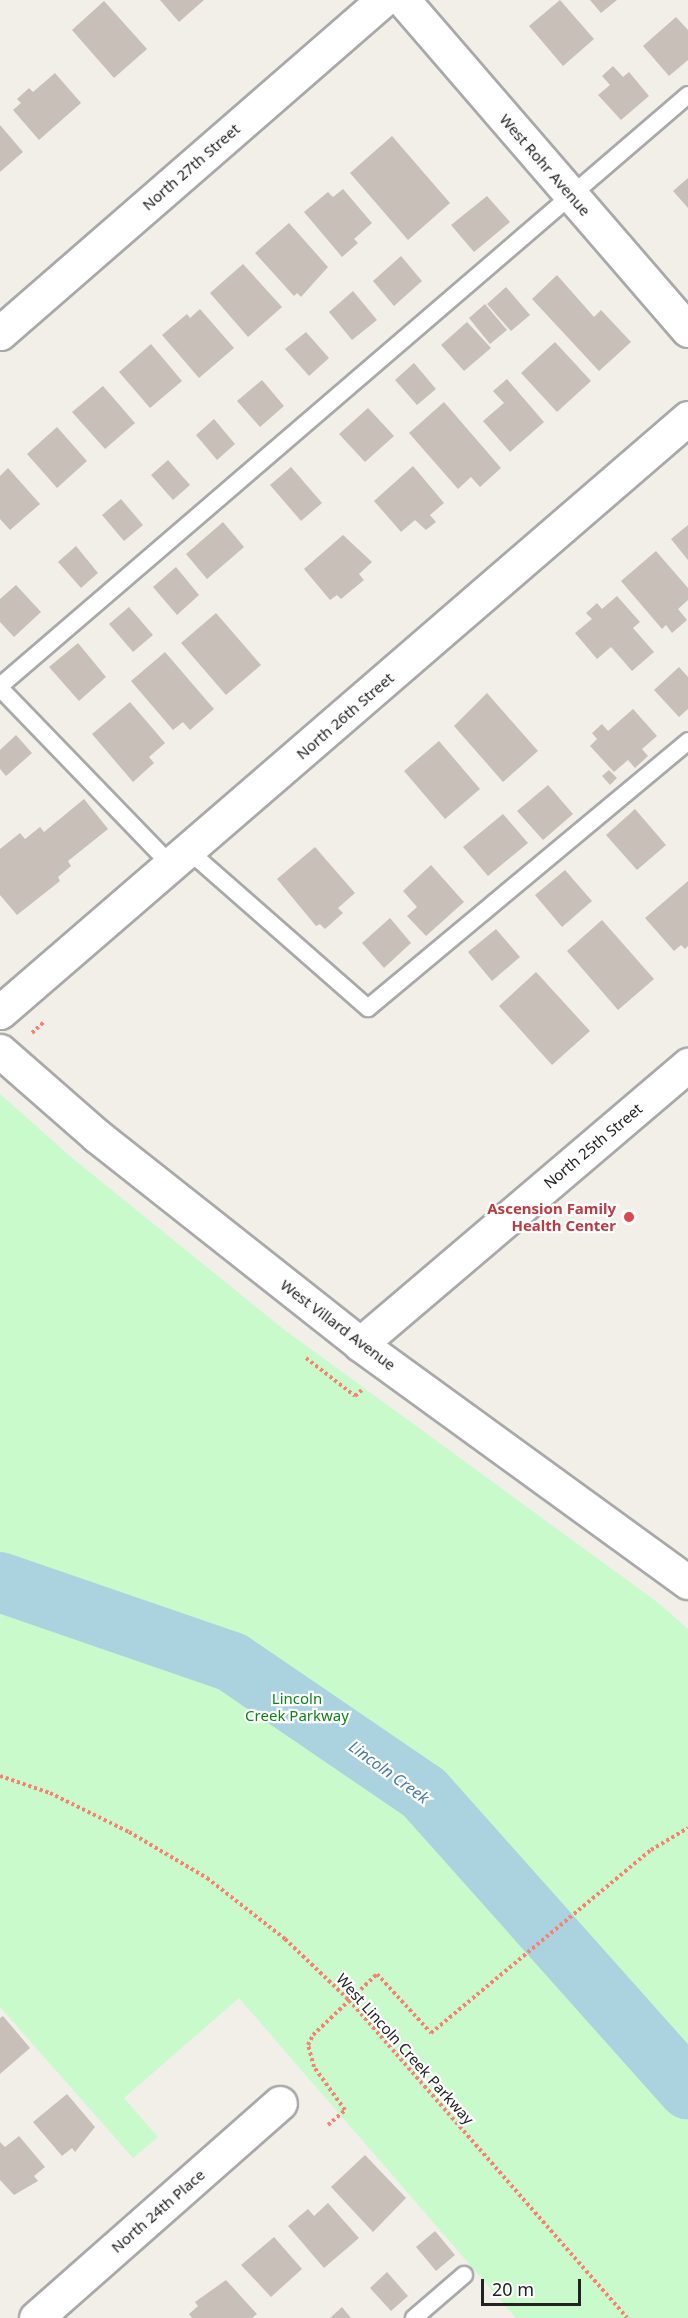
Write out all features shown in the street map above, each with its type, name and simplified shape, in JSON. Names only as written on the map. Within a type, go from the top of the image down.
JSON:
[{"type":"street","name":"North 27th Street","points":[[0,333],[383,0]]},
{"type":"street","name":"West Rohr Avenue","points":[[403,0],[688,330]]},
{"type":"street","name":"North 26th Street","points":[[0,1012],[180,859],[688,418]]},
{"type":"street","name":"West Villard Avenue","points":[[0,1052],[97,1136],[360,1344],[688,1582]]},
{"type":"street","name":"North 25th Street","points":[[360,1344],[688,1065]]},
{"type":"street","name":"North 24th Place","points":[[36,2318],[280,2103]]},
{"type":"lane","points":[[688,95],[0,687],[180,859],[368,1008],[688,741]]},
{"type":"lane","points":[[414,2318],[464,2275]]},
{"type":"path","points":[[306,1358],[355,1396],[363,1389]]},
{"type":"path","name":"West Lincoln Creek Parkway","points":[[0,1776],[50,1793],[129,1832],[207,1878],[285,1939],[349,2000],[627,2318]]},
{"type":"path","points":[[328,2125],[345,2110],[314,2067],[308,2045],[349,2000],[377,1974],[431,2033],[651,1850],[688,1828]]},
{"type":"green space","name":"Lincoln Creek Parkway","points":[[0,1094],[71,1157],[282,1328],[657,1602],[688,1629],[688,2318],[516,2318],[239,1998],[124,2098],[158,2137],[133,2158],[0,2007]]},
{"type":"building","points":[[160,0],[204,0],[179,22]]},
{"type":"building","points":[[560,0],[594,39],[563,66],[529,26]]},
{"type":"building","points":[[590,0],[617,0],[601,13]]},
{"type":"building","points":[[104,1],[147,49],[114,78],[72,30]]},
{"type":"building","points":[[676,17],[688,30],[688,60],[669,76],[643,46]]},
{"type":"building","points":[[613,66],[623,77],[629,72],[649,96],[621,120],[598,95],[610,85],[602,76]]},
{"type":"building","points":[[55,73],[81,103],[39,140],[13,110],[21,103],[17,99],[29,88],[33,92]]},
{"type":"building","points":[[0,125],[23,152],[0,172]]},
{"type":"building","points":[[392,136],[450,203],[408,240],[350,173]]},
{"type":"building","points":[[688,178],[688,208],[673,191]]},
{"type":"building","points":[[343,189],[372,223],[354,239],[358,243],[342,257],[304,212],[328,192],[333,197]]},
{"type":"building","points":[[487,196],[510,222],[474,252],[451,225]]},
{"type":"building","points":[[289,223],[328,267],[301,297],[297,293],[294,296],[255,253]]},
{"type":"building","points":[[401,256],[422,281],[394,306],[373,281]]},
{"type":"building","points":[[243,264],[282,307],[248,337],[210,293]]},
{"type":"building","points":[[557,275],[594,317],[601,310],[631,342],[599,371],[532,299]]},
{"type":"building","points":[[506,287],[530,315],[511,331],[487,304]]},
{"type":"building","points":[[353,291],[377,320],[352,340],[329,312]]},
{"type":"building","points":[[485,304],[507,330],[490,344],[469,318]]},
{"type":"building","points":[[200,309],[234,348],[199,378],[162,335],[187,314],[190,318]]},
{"type":"building","points":[[467,322],[491,348],[464,371],[441,345]]},
{"type":"building","points":[[306,332],[329,358],[309,376],[285,349]]},
{"type":"building","points":[[555,342],[591,381],[557,412],[521,373]]},
{"type":"building","points":[[151,344],[182,381],[150,408],[119,372]]},
{"type":"building","points":[[414,363],[436,389],[417,405],[395,380]]},
{"type":"building","points":[[507,379],[544,422],[510,452],[483,421],[504,403],[493,391]]},
{"type":"building","points":[[262,380],[284,406],[260,427],[237,401]]},
{"type":"building","points":[[103,386],[135,423],[105,449],[72,412]]},
{"type":"building","points":[[444,402],[501,468],[480,487],[471,477],[458,489],[409,433]]},
{"type":"building","points":[[368,408],[394,436],[365,462],[339,434]]},
{"type":"building","points":[[214,419],[235,444],[217,460],[196,435]]},
{"type":"building","points":[[57,427],[87,461],[57,488],[27,454]]},
{"type":"building","points":[[168,460],[190,485],[173,500],[151,475]]},
{"type":"building","points":[[413,466],[444,503],[430,515],[436,522],[426,530],[415,520],[401,532],[374,501]]},
{"type":"building","points":[[291,467],[322,503],[301,521],[270,485]]},
{"type":"building","points":[[8,468],[40,504],[10,530],[0,519],[0,476]]},
{"type":"building","points":[[121,499],[143,525],[124,541],[102,515]]},
{"type":"building","points":[[223,522],[244,547],[207,579],[186,554]]},
{"type":"building","points":[[688,525],[688,560],[671,539]]},
{"type":"building","points":[[343,535],[372,562],[359,574],[364,580],[341,599],[337,595],[330,600],[304,569]]},
{"type":"building","points":[[76,546],[98,573],[81,588],[58,562]]},
{"type":"building","points":[[656,551],[688,588],[688,600],[678,609],[687,620],[672,633],[666,625],[662,629],[621,581]]},
{"type":"building","points":[[176,567],[199,595],[177,615],[153,587]]},
{"type":"building","points":[[16,585],[41,612],[14,637],[0,622],[0,599]]},
{"type":"building","points":[[617,596],[640,622],[633,628],[654,652],[632,671],[611,647],[597,659],[575,633],[592,619],[586,613],[597,603],[602,609]]},
{"type":"building","points":[[129,607],[153,635],[133,652],[109,624]]},
{"type":"building","points":[[216,613],[261,665],[226,695],[181,643]]},
{"type":"building","points":[[78,643],[106,677],[79,701],[49,667]]},
{"type":"building","points":[[165,652],[214,709],[190,730],[183,722],[173,730],[131,681]]},
{"type":"building","points":[[679,667],[688,677],[688,709],[679,717],[654,690]]},
{"type":"building","points":[[487,693],[538,751],[503,782],[454,726]]},
{"type":"building","points":[[130,702],[165,743],[149,757],[154,763],[133,782],[92,734]]},
{"type":"building","points":[[633,709],[657,736],[642,749],[648,756],[635,768],[628,760],[614,772],[590,746],[597,739],[592,733],[602,724],[608,731]]},
{"type":"building","points":[[16,735],[32,753],[6,776],[0,769],[0,750]]},
{"type":"building","points":[[439,741],[480,789],[445,819],[404,771]]},
{"type":"building","points":[[609,770],[617,778],[610,785],[602,776]]},
{"type":"building","points":[[548,785],[573,814],[543,840],[517,811]]},
{"type":"building","points":[[84,799],[108,829],[68,861],[71,866],[58,877],[60,881],[17,915],[0,895],[0,849],[20,833],[25,839],[40,827],[44,832]]},
{"type":"building","points":[[635,809],[666,845],[637,870],[606,835]]},
{"type":"building","points":[[503,814],[528,843],[488,876],[463,847]]},
{"type":"building","points":[[315,847],[355,893],[338,908],[343,913],[325,929],[320,924],[316,926],[277,879]]},
{"type":"building","points":[[431,865],[464,902],[426,936],[407,916],[417,907],[403,891]]},
{"type":"building","points":[[565,870],[592,901],[562,927],[535,895]]},
{"type":"building","points":[[688,881],[688,946],[685,949],[681,945],[674,951],[645,918]]},
{"type":"building","points":[[390,918],[411,943],[384,968],[362,943]]},
{"type":"building","points":[[602,920],[654,979],[618,1010],[567,951]]},
{"type":"building","points":[[496,929],[520,957],[492,981],[468,952]]},
{"type":"building","points":[[536,972],[590,1031],[552,1065],[499,1006]]},
{"type":"building","points":[[3,2016],[30,2048],[0,2074],[0,2018]]},
{"type":"building","points":[[67,2094],[95,2127],[75,2152],[72,2148],[62,2156],[33,2122]]},
{"type":"building","points":[[19,2136],[45,2167],[34,2176],[38,2181],[14,2195],[0,2180],[0,2142],[5,2147]]},
{"type":"building","points":[[365,2155],[406,2198],[373,2232],[331,2187]]},
{"type":"building","points":[[328,2203],[359,2238],[324,2268],[288,2226],[308,2209],[314,2216]]},
{"type":"building","points":[[435,2231],[455,2255],[436,2271],[416,2247]]},
{"type":"building","points":[[274,2237],[302,2269],[271,2297],[241,2265]]},
{"type":"building","points":[[387,2272],[408,2296],[391,2311],[370,2288]]},
{"type":"building","points":[[226,2280],[257,2314],[252,2318],[192,2318],[189,2314],[198,2306],[195,2302]]},
{"type":"building","points":[[342,2307],[351,2318],[330,2318]]},
{"type":"waterway","name":"Lincoln Creek","points":[[0,1582],[232,1662],[424,1793],[688,2089]]},
{"type":"place","name":"Ascension Family Health Center","points":[[629,1217]]}]
